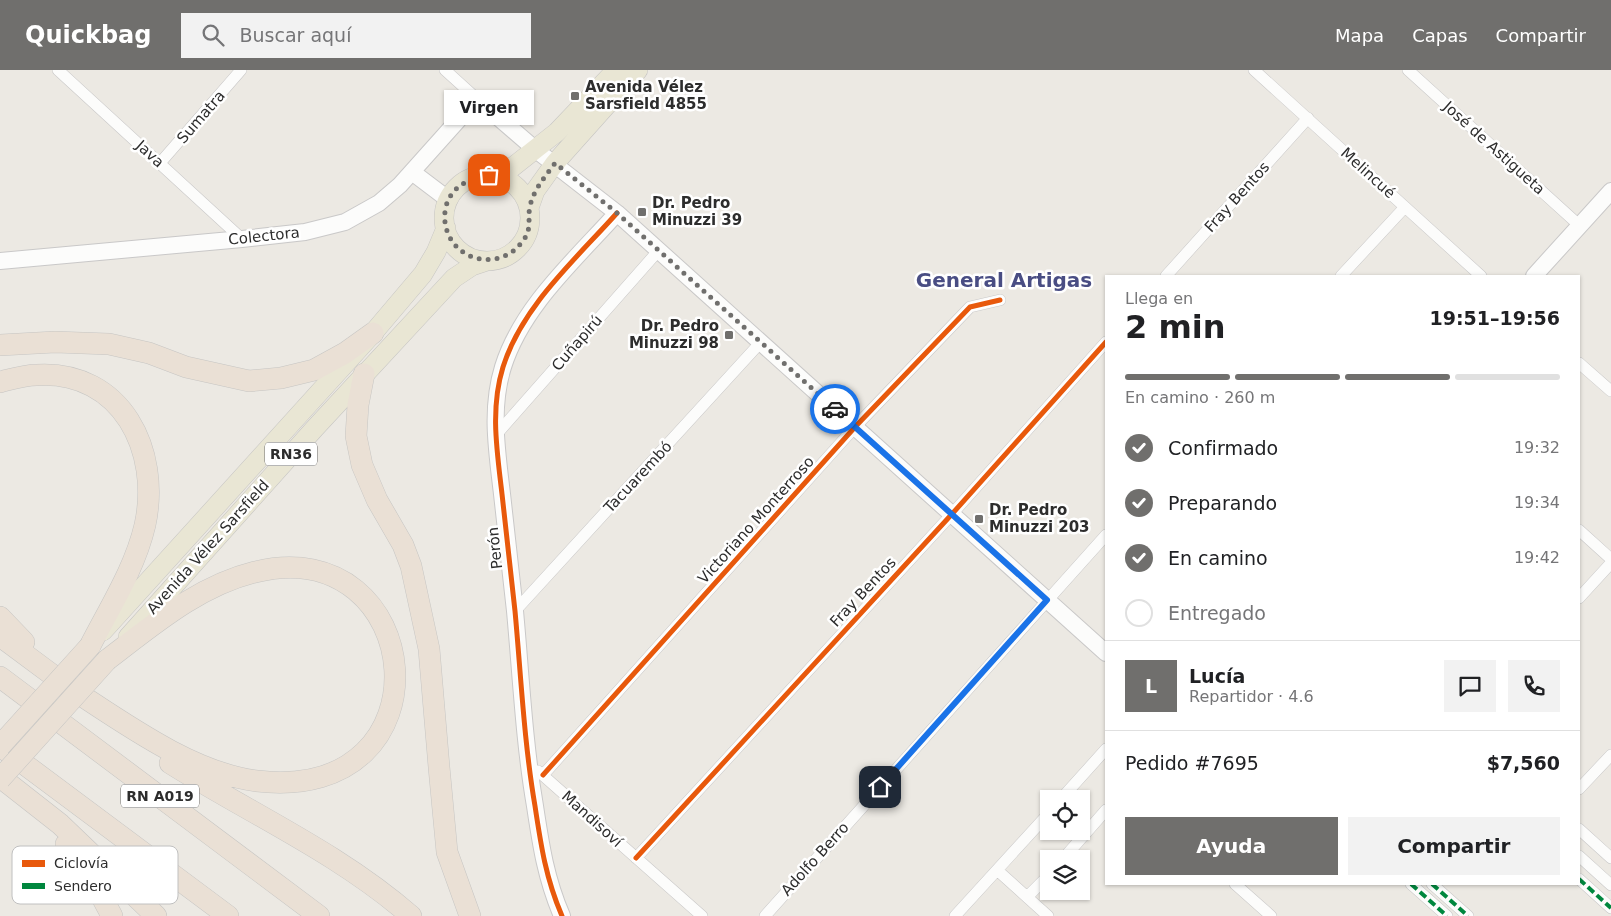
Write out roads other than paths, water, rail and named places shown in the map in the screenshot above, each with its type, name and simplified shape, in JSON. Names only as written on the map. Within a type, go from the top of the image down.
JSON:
[{"type":"highway","points":[[0,345],[55,342],[109,344],[148,353],[186,367],[249,380],[281,378],[314,370],[345,353],[373,333]]},
{"type":"highway","points":[[0,382],[21,376],[38,374],[71,378],[93,387],[118,407],[130,421],[144,452],[149,486],[145,525],[132,564],[90,646]]},
{"type":"highway","points":[[364,374],[358,405],[356,436],[362,465],[376,500],[403,545],[411,566],[429,649],[447,852],[470,916]]},
{"type":"highway","points":[[0,618],[67,686],[142,734],[204,766],[247,779],[282,783],[305,782],[346,768],[376,739],[386,720],[396,683],[396,664],[392,645],[379,615],[368,602],[339,580],[306,569],[289,568],[256,571],[223,583],[173,610],[107,660]]},
{"type":"highway","points":[[0,636],[166,760],[324,853],[364,879],[411,916]]},
{"type":"highway","name":"Avenida Vélez Sarsfield","points":[[0,746],[90,646]]},
{"type":"highway","name":"Avenida Vélez Sarsfield","points":[[0,778],[107,660]]},
{"type":"highway","name":"RN A019","points":[[0,677],[319,916]]},
{"type":"highway","points":[[0,746],[134,846]]},
{"type":"highway","points":[[0,778],[52,828],[67,846]]},
{"type":"highway","points":[[0,778],[60,824],[83,846]]},
{"type":"highway","points":[[178,879],[228,916]]},
{"type":"highway","points":[[106,904],[112,916]]},
{"type":"highway","points":[[143,904],[156,916]]},
{"type":"main road","points":[[500,177],[557,132],[616,70]]},
{"type":"main road","name":"RN36","points":[[487,261],[498,260],[508,256],[517,249],[524,240],[528,230],[529,208],[535,191],[555,163],[638,70]]},
{"type":"main road","points":[[477,99],[536,150],[617,213],[1105,652]]},
{"type":"main road","name":"Colectora","points":[[0,261],[305,232],[345,222],[378,203],[400,185],[477,99]]},
{"type":"main road","points":[[412,172],[448,200],[458,187],[467,180],[478,176],[500,177],[519,189],[529,208]]},
{"type":"main road","points":[[1535,275],[1611,191]]},
{"type":"main road","name":"RN36","points":[[446,228],[445,217],[448,200]]},
{"type":"main road","name":"Perón","points":[[562,916],[549,884],[542,854],[528,761],[495,436],[495,404],[504,364],[517,336],[534,307],[617,213]]},
{"type":"main road","points":[[446,228],[456,247],[476,259],[487,261]]},
{"type":"main road","name":"Avenida Vélez Sarsfield","points":[[90,646],[373,333],[423,274],[436,252],[446,228]]},
{"type":"main road","name":"Avenida Vélez Sarsfield","points":[[107,660],[364,374],[454,278],[472,266],[487,261]]},
{"type":"street","name":"Java","points":[[58,70],[242,239]]},
{"type":"street","name":"Sumatra","points":[[160,163],[242,70]]},
{"type":"street","points":[[445,70],[477,99]]},
{"type":"street","name":"Melincué","points":[[1254,70],[1480,275]]},
{"type":"street","name":"José de Astigueta","points":[[1408,70],[1580,226]]},
{"type":"street","name":"Fray Bentos","points":[[1167,275],[1308,118]]},
{"type":"street","points":[[1342,275],[1405,207]]},
{"type":"street","name":"Cuñapirú","points":[[495,436],[659,250]]},
{"type":"street","name":"Victoriano Monterroso","points":[[543,775],[855,427],[970,307],[1000,300]]},
{"type":"street","name":"Tacuarembó","points":[[514,611],[761,342]]},
{"type":"street","name":"Fray Bentos","points":[[636,858],[952,514],[1105,343]]},
{"type":"street","points":[[1580,363],[1611,390]]},
{"type":"street","points":[[1580,531],[1611,559]]},
{"type":"street","name":"Adolfo Berro","points":[[765,916],[1105,536]]},
{"type":"street","points":[[1580,597],[1611,563]]},
{"type":"street","points":[[1070,790],[1105,750]]},
{"type":"street","points":[[1580,788],[1611,755]]},
{"type":"street","points":[[1097,759],[1105,767]]},
{"type":"street","name":"Mandisoví","points":[[528,761],[702,916]]},
{"type":"street","points":[[1071,850],[1105,811]]},
{"type":"street","points":[[955,916],[1040,823]]},
{"type":"street","points":[[1580,830],[1611,858]]},
{"type":"street","points":[[1580,857],[1611,885]]},
{"type":"street","points":[[997,870],[1048,916]]},
{"type":"street","points":[[1580,880],[1611,908]]},
{"type":"street","points":[[1027,898],[1040,884]]},
{"type":"street","points":[[1236,885],[1271,916]]},
{"type":"street","points":[[1412,885],[1447,916]]},
{"type":"street","points":[[1433,885],[1468,916]]},
{"type":"place","name":"Avenida Vélez Sarsfield 4855","points":[[575,96]]},
{"type":"place","name":"Virgen","points":[[489,175]]},
{"type":"place","name":"Dr. Pedro Minuzzi 39","points":[[642,212]]},
{"type":"place","name":"Dr. Pedro Minuzzi 98","points":[[729,335]]},
{"type":"place","name":"Dr. Pedro Minuzzi 203","points":[[979,519]]},
{"type":"district","name":"General Artigas","points":[[1004,280]]}]
